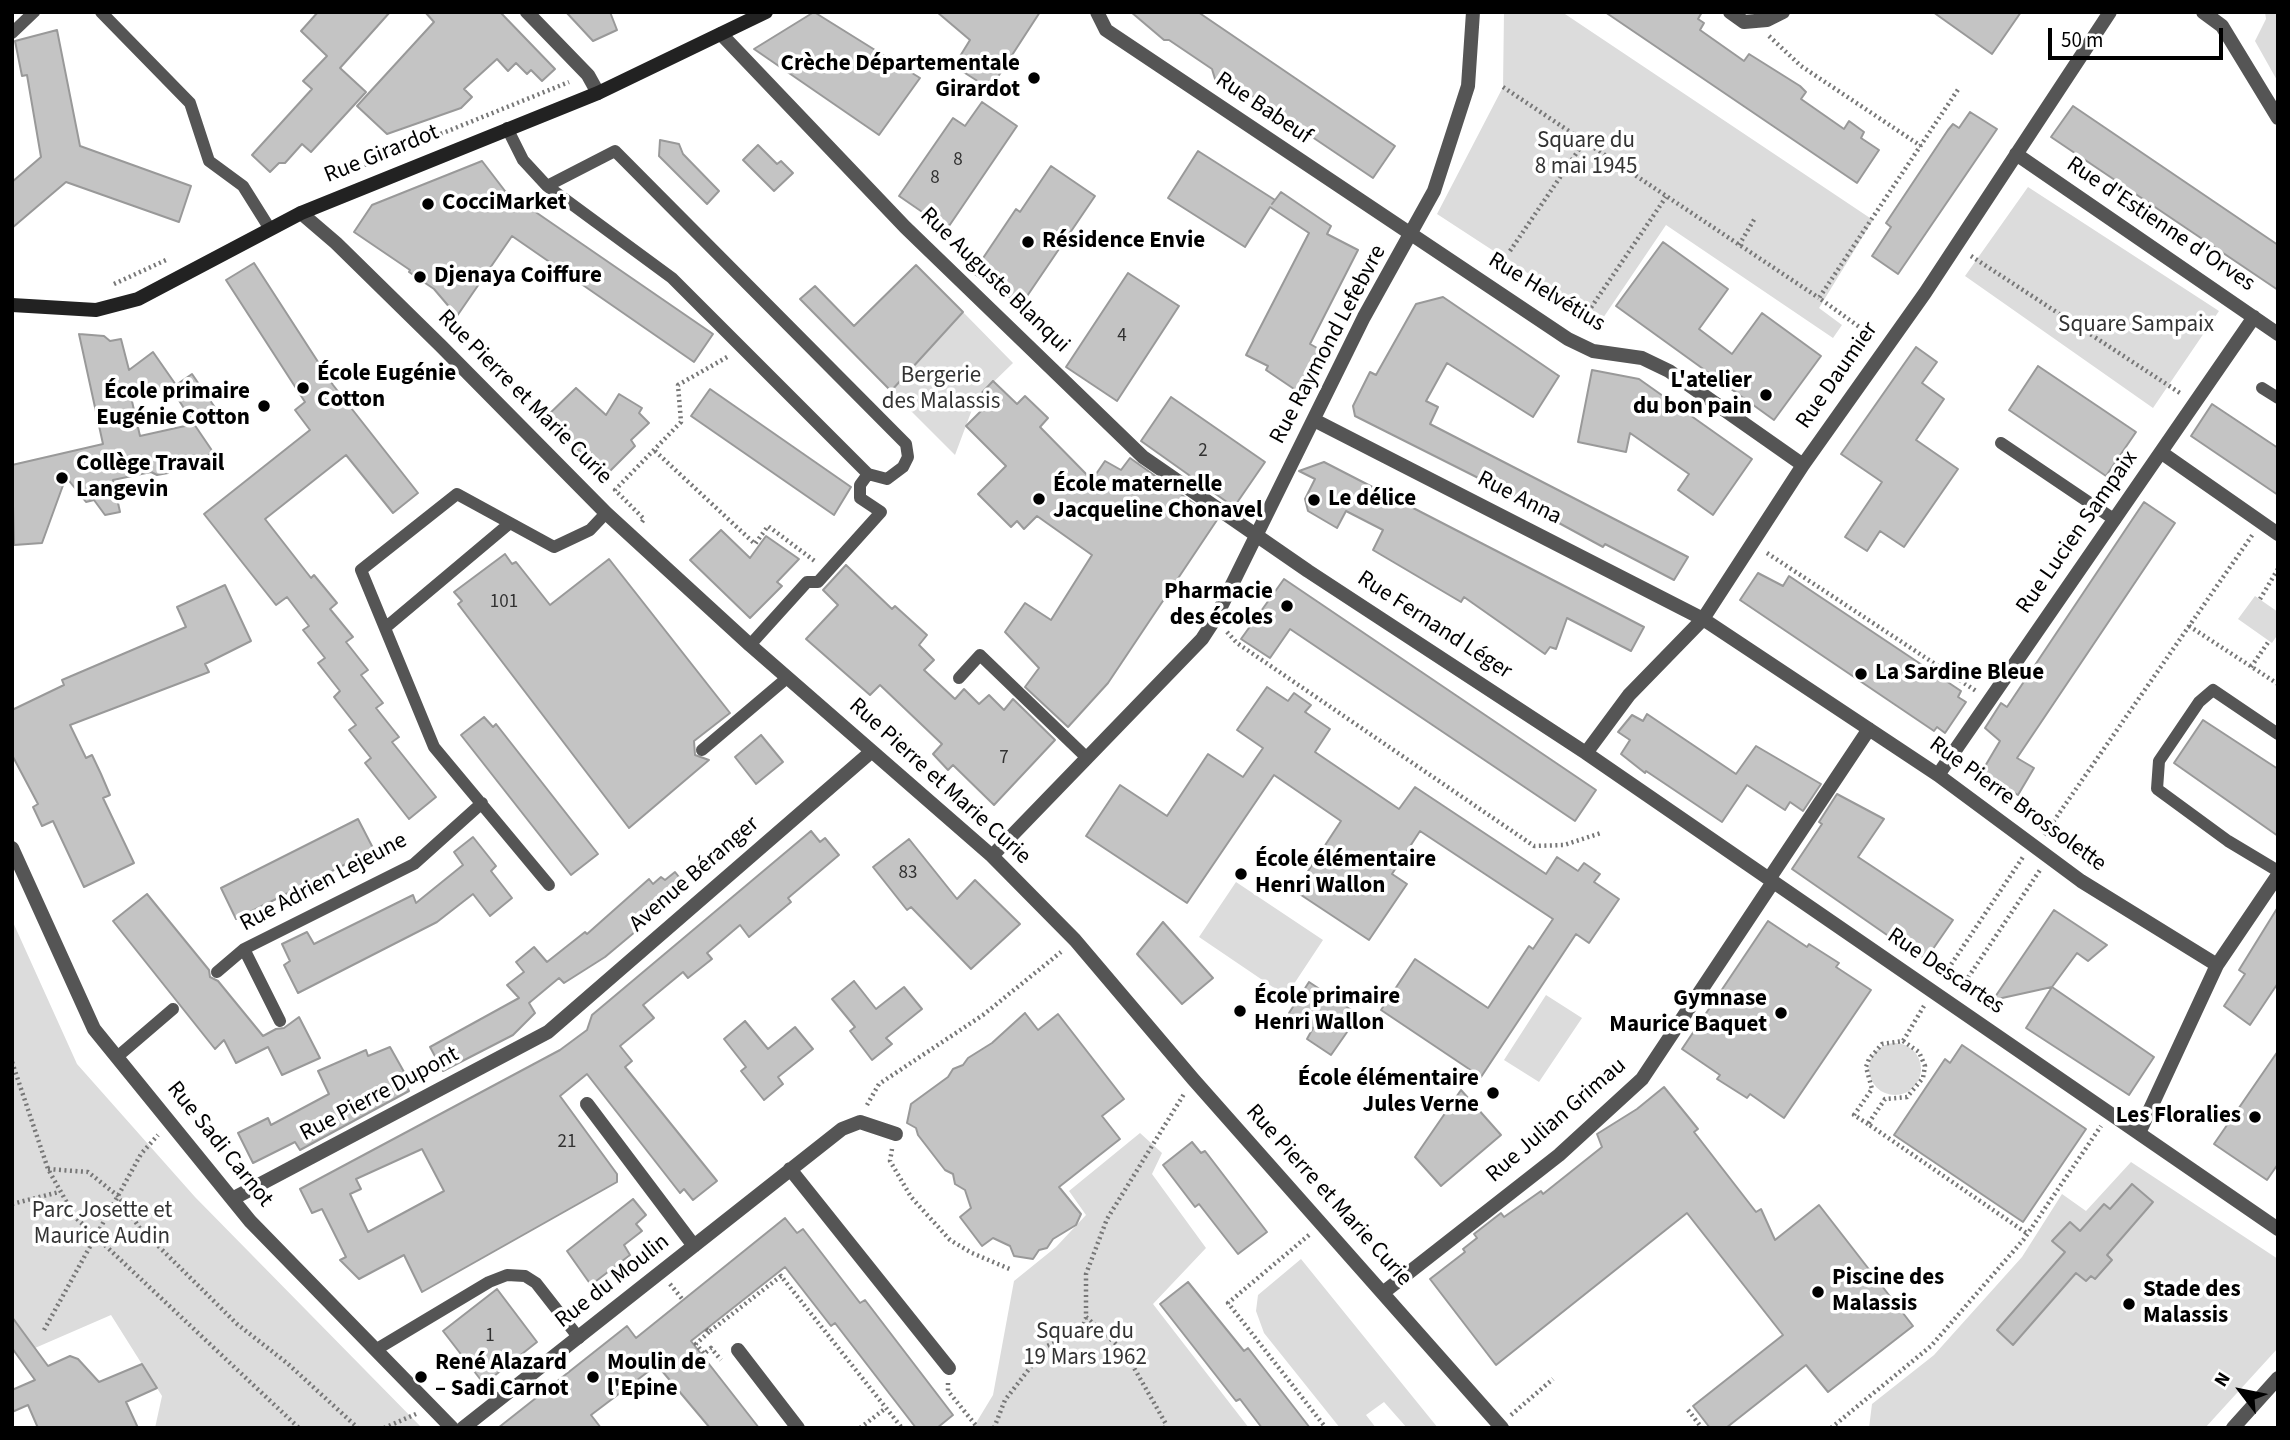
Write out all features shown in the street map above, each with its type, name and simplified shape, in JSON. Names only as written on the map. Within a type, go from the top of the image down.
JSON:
[{"type":"street","points":[[527,12],[588,75],[598,93]]},
{"type":"street","name":"Rue Girardot","points":[[12,305],[96,310],[138,299],[301,213],[598,93],[766,12]]},
{"type":"street","name":"Rue Babeuf","points":[[1097,12],[1105,30],[1411,236]]},
{"type":"street","name":"Rue Raymond Lefebvre","points":[[992,856],[1202,639],[1215,619],[1364,317],[1411,236],[1451,147],[1468,86],[1472,12]]},
{"type":"street","points":[[1730,12],[1744,22],[1761,21],[1783,12]]},
{"type":"street","name":"Rue Daumier","points":[[1586,753],[1629,695],[1665,654],[1703,619],[1803,465],[1955,246],[2110,12]]},
{"type":"street","points":[[2203,12],[2222,26],[2278,118]]},
{"type":"street","name":"Rue Auguste Blanqui","points":[[721,34],[905,227],[1126,442],[1258,535]]},
{"type":"street","name":"Rue d'Estienne d'Orves","points":[[2015,155],[2278,334]]},
{"type":"street","name":"Rue Pierre et Marie Curie","points":[[301,213],[336,243],[441,346],[606,513],[787,678],[992,856],[1075,940],[1193,1079],[1502,1428]]},
{"type":"street","name":"Rue Helvétius","points":[[1411,236],[1568,338],[1593,351],[1642,358],[1669,371],[1803,465]]},
{"type":"street","name":"Rue Lucien Sampaix","points":[[1938,775],[2254,317]]},
{"type":"street","name":"Rue Anna","points":[[1314,420],[1703,619]]},
{"type":"street","points":[[2162,453],[2278,534]]},
{"type":"street","name":"Rue Fernand Léger","points":[[1258,535],[1586,753]]},
{"type":"street","name":"Rue Pierre Brossolette","points":[[1703,619],[1938,775],[2081,881],[2217,965]]},
{"type":"street","name":"Rue Julian Grimau","points":[[1384,1292],[1559,1156],[1642,1079],[1869,729]]},
{"type":"street","name":"Avenue Béranger","points":[[548,1032],[871,752]]},
{"type":"street","name":"Rue Descartes","points":[[1586,753],[2278,1229]]},
{"type":"street","name":"Rue Sadi Carnot","points":[[12,848],[94,1030],[234,1198],[250,1221],[452,1428]]},
{"type":"street","points":[[2139,1133],[2217,965],[2278,873]]},
{"type":"street","name":"Rue Pierre Dupont","points":[[234,1198],[548,1032]]},
{"type":"street","points":[[587,1104],[694,1247]]},
{"type":"street","points":[[860,1122],[896,1134]]},
{"type":"street","name":"Rue du Moulin","points":[[463,1428],[790,1169],[842,1129],[860,1122]]},
{"type":"street","points":[[790,1169],[949,1368]]},
{"type":"street","points":[[737,1350],[798,1428]]},
{"type":"street","points":[[2233,1428],[2278,1378]]},
{"type":"lane","points":[[12,33],[34,12]]},
{"type":"lane","points":[[101,12],[190,103],[209,161],[243,186],[270,229]]},
{"type":"lane","points":[[507,128],[523,160],[547,186],[672,278],[867,474],[887,479],[903,467],[908,457],[905,444],[615,151],[547,186]]},
{"type":"lane","points":[[2262,388],[2278,398]]},
{"type":"lane","points":[[2001,443],[2115,520]]},
{"type":"lane","points":[[750,645],[807,582],[818,582],[881,512],[860,498],[860,485],[867,474]]},
{"type":"lane","points":[[549,885],[434,747],[361,570],[457,494],[554,547],[590,530],[606,513]]},
{"type":"lane","points":[[385,628],[510,523]]},
{"type":"lane","points":[[959,677],[980,655],[1087,758]]},
{"type":"lane","points":[[702,750],[787,678]]},
{"type":"lane","points":[[2278,734],[2213,690],[2199,702],[2159,761],[2157,789],[2228,841],[2278,873]]},
{"type":"lane","name":"Rue Adrien Lejeune","points":[[216,972],[244,949],[414,863],[482,803]]},
{"type":"lane","points":[[244,949],[280,1021]]},
{"type":"lane","points":[[117,1057],[173,1009]]},
{"type":"lane","points":[[377,1349],[489,1282],[507,1275],[525,1276],[536,1283],[579,1338]]},
{"type":"path","points":[[1761,21],[1801,66],[1921,146]]},
{"type":"path","points":[[1503,87],[1887,346]]},
{"type":"path","points":[[1819,298],[1959,88]]},
{"type":"path","points":[[1510,251],[1584,142]]},
{"type":"path","points":[[1588,312],[1666,197]]},
{"type":"path","points":[[1739,245],[1755,218]]},
{"type":"path","points":[[1955,246],[2195,403]]},
{"type":"path","points":[[618,488],[681,422],[678,385],[742,348]]},
{"type":"path","points":[[655,451],[755,544],[768,526],[828,571]]},
{"type":"path","points":[[1903,1041],[1933,991],[2261,523]]},
{"type":"path","points":[[1752,543],[1990,700]]},
{"type":"path","points":[[2260,599],[2278,569]]},
{"type":"path","points":[[1215,619],[1237,643],[1534,846],[1564,845],[1601,833]]},
{"type":"path","points":[[2189,626],[2278,684]]},
{"type":"path","points":[[2251,667],[2269,641]]},
{"type":"path","points":[[1950,1003],[2049,857]]},
{"type":"path","points":[[860,1122],[874,1088],[983,1016],[1075,940]]},
{"type":"path","points":[[1868,1124],[1885,1099],[1907,1097],[1923,1078],[1925,1066],[1919,1052],[1903,1041],[1882,1044],[1868,1059],[1866,1067],[1872,1089],[1854,1115],[2028,1234]]},
{"type":"path","points":[[12,1062],[48,1169],[75,1217],[299,1428]]},
{"type":"path","points":[[994,1428],[1005,1401],[1047,1346],[1082,1331],[1086,1317],[1086,1275],[1107,1219],[1193,1079]]},
{"type":"path","points":[[1831,1428],[1836,1420],[1931,1346],[2028,1234],[2110,1113]]},
{"type":"path","points":[[896,1134],[890,1161],[911,1197],[950,1240],[972,1253],[1012,1270]]},
{"type":"path","points":[[44,1330],[141,1154]]},
{"type":"path","points":[[48,1169],[88,1172],[118,1196],[139,1227],[237,1324],[287,1363],[358,1428]]},
{"type":"path","points":[[12,1204],[59,1192]]},
{"type":"path","points":[[1323,1224],[1228,1303],[1326,1428]]},
{"type":"path","points":[[706,1329],[709,1332],[781,1276],[902,1428]]},
{"type":"path","points":[[1086,1317],[1125,1352],[1166,1424],[1165,1428]]},
{"type":"path","points":[[949,1368],[948,1391],[978,1428]]},
{"type":"path","points":[[1527,1402],[1553,1379]]},
{"type":"path","points":[[384,1428],[412,1418],[427,1404]]},
{"type":"path","points":[[860,1428],[886,1408]]},
{"type":"path","points":[[1688,1410],[1702,1428]]},
{"type":"green space","name":"Square du 8 mai 1945","points":[[1504,12],[1562,12],[1873,220],[1819,308],[1842,325],[1833,338],[1666,225],[1601,321],[1437,214],[1503,87]]},
{"type":"green space","points":[[2265,12],[2278,12],[2278,82],[2255,41],[2266,19]]},
{"type":"green space","name":"Square Sampaix","points":[[2028,187],[2219,311],[2153,408],[1965,276]]},
{"type":"green space","name":"Bergerie des Malassis","points":[[963,312],[1013,363],[976,399],[955,455],[891,391]]},
{"type":"green space","points":[[2255,596],[2278,612],[2278,634],[2272,643],[2238,619]]},
{"type":"green space","points":[[1236,882],[1323,940],[1286,996],[1199,937]]},
{"type":"green space","name":"Parc Josette et Maurice Audin","points":[[12,920],[77,1064],[195,1197],[422,1428],[155,1428],[162,1396],[111,1315],[35,1348],[12,1317]]},
{"type":"green space","points":[[1546,995],[1582,1018],[1539,1082],[1504,1060]]},
{"type":"green space","points":[[1895,1043],[1905,1045],[1913,1051],[1919,1059],[1919,1079],[1913,1087],[1905,1093],[1895,1095],[1885,1093],[1877,1087],[1871,1079],[1869,1069],[1871,1059],[1877,1051],[1885,1045]]},
{"type":"green space","name":"Square du 19 Mars 1962","points":[[1140,1133],[1162,1153],[1152,1174],[1206,1248],[1153,1304],[1249,1428],[973,1428],[993,1395],[1014,1281],[1056,1247],[1086,1215],[1069,1191]]},
{"type":"green space","name":"Stade des Malassis","points":[[2131,1162],[2278,1259],[2278,1348],[2205,1428],[1869,1428],[1872,1404],[1934,1355],[2022,1257],[2062,1194],[2086,1211]]},
{"type":"green space","points":[[1301,1259],[1438,1428],[1407,1428],[1384,1402],[1366,1415],[1376,1428],[1340,1428],[1264,1333],[1256,1311],[1258,1295]]},
{"type":"building","points":[[318,12],[390,12],[340,68],[366,92],[311,152],[302,144],[285,163],[279,163],[270,172],[252,155],[312,89],[303,81],[327,56],[301,31]]},
{"type":"building","points":[[425,12],[500,12],[555,69],[542,81],[531,70],[527,74],[516,63],[508,71],[497,59],[464,89],[472,97],[461,108],[387,134],[357,106],[434,22]]},
{"type":"building","points":[[566,12],[610,12],[617,30],[593,41]]},
{"type":"building","points":[[814,12],[920,78],[879,135],[754,49]]},
{"type":"building","points":[[937,12],[1040,12],[990,89],[954,66],[970,40]]},
{"type":"building","points":[[1131,12],[1198,12],[1395,146],[1373,178],[1290,122],[1274,119],[1269,109],[1229,80],[1215,79],[1212,69],[1169,40],[1164,40]]},
{"type":"building","points":[[1605,12],[1702,12],[1698,19],[1704,23],[1700,30],[1744,61],[1749,54],[1800,86],[1806,92],[1801,99],[1844,129],[1849,121],[1864,132],[1861,138],[1879,150],[1857,183]]},
{"type":"building","points":[[1933,12],[2021,12],[1992,54]]},
{"type":"building","points":[[57,30],[80,146],[191,186],[179,222],[66,182],[12,228],[12,182],[41,157],[27,75],[22,76],[15,41]]},
{"type":"building","points":[[982,102],[1017,126],[947,229],[899,196],[953,118],[965,126]]},
{"type":"building","points":[[2073,106],[2278,245],[2278,290],[2051,137]]},
{"type":"building","points":[[1970,112],[1997,129],[1898,274],[1872,256],[1891,227],[1886,223],[1948,130],[1953,124],[1959,128]]},
{"type":"building","points":[[660,140],[679,144],[683,154],[719,191],[707,204],[659,156]]},
{"type":"building","points":[[758,145],[777,164],[781,161],[793,173],[774,191],[743,160]]},
{"type":"building","points":[[1198,151],[1275,200],[1281,192],[1331,226],[1327,234],[1358,250],[1310,344],[1319,349],[1297,391],[1266,370],[1268,366],[1246,355],[1309,233],[1270,207],[1245,247],[1168,198]]},
{"type":"building","points":[[482,161],[505,191],[713,334],[694,362],[512,236],[457,316],[434,289],[354,232],[372,205]]},
{"type":"building","name":"Résidence Envie","points":[[1051,166],[1095,196],[1021,305],[973,273],[1016,209],[1020,212]]},
{"type":"building","points":[[1663,242],[1728,289],[1699,329],[1732,354],[1762,313],[1821,356],[1774,420],[1616,306]]},
{"type":"building","points":[[254,263],[333,385],[418,493],[393,513],[346,455],[265,519],[311,578],[314,575],[337,603],[330,609],[353,637],[346,642],[368,670],[361,675],[383,703],[376,708],[399,737],[392,742],[436,797],[409,819],[365,763],[371,758],[349,730],[356,725],[334,697],[340,691],[318,663],[325,658],[303,630],[309,626],[287,597],[276,605],[204,514],[310,430],[295,410],[305,402],[226,280]]},
{"type":"building","points":[[916,265],[963,312],[891,391],[800,299],[815,286],[854,326]]},
{"type":"building","points":[[1128,273],[1179,306],[1117,401],[1066,367]]},
{"type":"building","points":[[1443,297],[1559,376],[1533,417],[1447,363],[1426,401],[1438,407],[1430,424],[1688,557],[1674,580],[1605,544],[1603,547],[1535,510],[1536,507],[1355,416],[1353,406],[1370,372],[1376,375],[1416,304]]},
{"type":"building","points":[[79,334],[104,336],[110,341],[121,339],[129,370],[153,352],[176,385],[192,374],[216,409],[194,424],[213,452],[199,462],[171,468],[168,473],[157,475],[151,472],[113,480],[120,512],[105,515],[94,500],[86,502],[66,477],[42,543],[14,545],[12,465],[103,444]],"holes":[[[171,388],[194,424],[140,436],[131,397]]]},
{"type":"building","points":[[1916,347],[1937,362],[1922,383],[1944,399],[1916,440],[1958,469],[1904,547],[1880,531],[1867,551],[1845,537],[1882,482],[1841,454]]},
{"type":"building","points":[[2038,366],[2136,432],[2106,476],[2009,410]]},
{"type":"building","points":[[1592,370],[1639,379],[1752,459],[1713,515],[1678,490],[1689,474],[1630,433],[1626,452],[1578,442]]},
{"type":"building","points":[[993,381],[1017,404],[1025,396],[1048,418],[1040,427],[1092,480],[1105,461],[1121,470],[1130,458],[1217,520],[1108,683],[1068,727],[1025,687],[1039,668],[1005,632],[1025,603],[1051,620],[1092,555],[1037,516],[1024,529],[1017,521],[1011,527],[978,494],[1006,466],[966,426],[984,408],[976,399]]},
{"type":"building","points":[[576,388],[606,415],[619,394],[642,408],[639,413],[649,423],[631,440],[635,446],[605,476],[545,418]]},
{"type":"building","points":[[710,389],[851,487],[834,515],[691,416]]},
{"type":"building","points":[[1171,397],[1265,462],[1234,507],[1141,441]]},
{"type":"building","points":[[2212,404],[2278,448],[2278,495],[2191,436]]},
{"type":"building","points":[[1324,462],[1644,627],[1631,651],[1567,618],[1556,649],[1550,647],[1545,654],[1464,597],[1461,602],[1373,550],[1383,530],[1346,511],[1337,528],[1308,511],[1305,499],[1315,479],[1299,471]]},
{"type":"building","points":[[2144,502],[2175,523],[2017,758],[2034,768],[2018,795],[1981,773],[2000,741],[1985,728],[2001,703],[2007,707]]},
{"type":"building","points":[[721,530],[750,558],[766,536],[799,559],[777,582],[782,586],[750,618],[690,560]]},
{"type":"building","points":[[505,554],[512,564],[516,562],[550,605],[609,559],[730,713],[694,741],[695,755],[709,760],[629,828],[458,604],[462,601],[454,592]]},
{"type":"building","points":[[846,565],[892,609],[895,606],[927,635],[919,645],[934,660],[924,670],[955,699],[964,689],[979,704],[989,695],[1004,710],[1013,699],[1055,740],[994,805],[953,765],[948,770],[933,754],[942,744],[880,685],[870,695],[806,639],[838,605],[823,590]]},
{"type":"building","points":[[1758,573],[1783,586],[1789,576],[1961,691],[1958,697],[1966,702],[1945,733],[1937,727],[1934,731],[1740,600]]},
{"type":"building","points":[[1284,579],[1596,790],[1575,821],[1290,629],[1270,658],[1241,639]]},
{"type":"building","points":[[225,585],[251,641],[205,664],[209,672],[70,725],[86,758],[92,755],[101,774],[110,795],[103,798],[134,863],[84,887],[53,821],[42,826],[33,807],[38,804],[12,755],[12,710],[64,685],[62,680],[186,627],[177,607]]},
{"type":"building","points":[[1267,687],[1288,701],[1294,693],[1311,705],[1305,712],[1330,729],[1315,752],[1399,809],[1415,787],[1546,874],[1557,857],[1578,871],[1584,863],[1600,874],[1594,882],[1619,899],[1589,943],[1576,934],[1481,1077],[1381,1010],[1415,959],[1488,1008],[1529,946],[1533,949],[1553,919],[1420,831],[1392,874],[1407,884],[1369,940],[1295,891],[1341,821],[1274,775],[1187,903],[1086,836],[1120,785],[1167,816],[1208,754],[1243,777],[1263,748],[1237,730]]},
{"type":"building","points":[[1647,714],[1736,774],[1756,746],[1821,784],[1803,811],[1790,802],[1785,810],[1747,785],[1722,822],[1646,771],[1645,773],[1621,754],[1630,740],[1618,732],[1632,715],[1643,721]]},
{"type":"building","points":[[484,717],[493,727],[496,724],[598,854],[571,875],[461,735]]},
{"type":"building","points":[[2203,720],[2278,769],[2278,836],[2174,763]]},
{"type":"building","points":[[761,735],[783,762],[756,784],[735,757]]},
{"type":"building","points":[[1837,794],[1884,819],[1858,857],[1953,920],[1926,959],[1792,869],[1822,824],[1819,822]]},
{"type":"building","points":[[358,819],[374,850],[236,919],[221,888]]},
{"type":"building","points":[[811,831],[820,842],[825,838],[839,855],[788,898],[791,902],[749,937],[740,925],[707,953],[712,959],[688,978],[683,972],[643,1005],[654,1018],[620,1046],[632,1061],[625,1067],[717,1181],[693,1200],[684,1189],[680,1193],[587,1074],[560,1096],[617,1174],[617,1182],[422,1292],[404,1255],[359,1279],[340,1260],[346,1257],[322,1209],[312,1213],[300,1189],[560,1050],[587,1030],[592,1015]],"holes":[[[422,1149],[444,1191],[368,1232],[350,1194],[361,1189],[356,1179]]]},
{"type":"building","points":[[473,837],[496,866],[491,871],[512,898],[490,916],[473,894],[437,922],[298,993],[284,965],[290,961],[282,944],[307,932],[314,944],[413,895],[416,903],[463,865],[454,852]]},
{"type":"building","points":[[909,839],[957,899],[975,880],[1020,924],[971,969],[911,907],[907,910],[873,867]]},
{"type":"building","points":[[675,872],[687,887],[640,923],[642,926],[605,957],[564,983],[559,978],[529,1003],[535,1013],[513,1035],[443,1071],[430,1047],[519,998],[507,985],[524,972],[516,962],[534,947],[547,962],[585,932],[587,934],[649,879],[653,884],[661,877],[665,880]]},
{"type":"building","points":[[147,894],[209,970],[210,977],[218,981],[263,1036],[284,1028],[299,1017],[320,1058],[282,1075],[268,1047],[236,1063],[224,1040],[215,1049],[113,921]]},
{"type":"building","points":[[2278,907],[2278,983],[2250,1025],[2224,1006],[2245,974],[2239,970]]},
{"type":"building","points":[[2054,910],[2107,945],[2088,961],[2077,953],[2052,987],[1993,1000]]},
{"type":"building","name":"Gymnase Maurice Baquet","points":[[1768,921],[1807,947],[1809,944],[1839,963],[1836,967],[1871,990],[1784,1118],[1750,1094],[1747,1098],[1717,1079],[1720,1075],[1682,1049]]},
{"type":"building","points":[[1163,922],[1213,978],[1182,1004],[1137,954]]},
{"type":"building","points":[[854,981],[876,1009],[904,987],[922,1009],[886,1038],[892,1044],[872,1060],[850,1031],[855,1027],[832,999]]},
{"type":"building","points":[[1309,982],[1359,1015],[1331,1055],[1307,1039],[1313,1028],[1289,1013]]},
{"type":"building","points":[[2052,987],[2154,1057],[2129,1095],[2026,1028]]},
{"type":"building","points":[[1025,1013],[1038,1030],[1058,1014],[1124,1099],[1102,1116],[1120,1139],[1059,1187],[1081,1214],[1076,1225],[1053,1239],[1047,1248],[1039,1250],[1033,1259],[1014,1256],[1010,1246],[993,1238],[982,1246],[960,1217],[971,1208],[965,1190],[955,1184],[953,1174],[945,1170],[918,1135],[916,1128],[907,1123],[911,1104],[948,1077],[953,1069],[963,1065],[968,1058],[992,1043]]},
{"type":"building","points":[[745,1021],[768,1049],[795,1027],[813,1049],[778,1077],[783,1084],[764,1100],[741,1071],[746,1067],[724,1039]]},
{"type":"building","points":[[1962,1045],[2086,1129],[2023,1222],[1894,1135],[1945,1059],[1950,1063]]},
{"type":"building","points":[[390,1047],[408,1079],[404,1081],[409,1091],[300,1150],[295,1142],[253,1163],[238,1133],[268,1118],[271,1125],[329,1094],[318,1071],[366,1050],[368,1056]]},
{"type":"building","name":"Les Floralies","points":[[2278,1051],[2278,1164],[2267,1180],[2214,1144]]},
{"type":"building","points":[[1664,1087],[1698,1129],[1694,1132],[1756,1212],[1761,1209],[1775,1240],[1819,1205],[1913,1326],[1828,1392],[1806,1365],[1726,1428],[1710,1428],[1693,1406],[1783,1335],[1687,1213],[1496,1365],[1430,1279],[1465,1252],[1463,1249],[1477,1238],[1474,1234],[1501,1213],[1504,1217],[1541,1191],[1543,1194],[1602,1147],[1597,1134],[1637,1109]]},
{"type":"building","points":[[1461,1090],[1501,1135],[1441,1186],[1415,1157]]},
{"type":"building","points":[[1192,1142],[1201,1153],[1205,1151],[1267,1232],[1238,1254],[1199,1204],[1195,1207],[1163,1165]]},
{"type":"building","points":[[2132,1184],[2153,1202],[2107,1255],[2112,1260],[2095,1279],[2091,1276],[2086,1281],[2076,1273],[2013,1345],[1997,1330],[2065,1252],[2052,1241],[2070,1222],[2080,1231],[2104,1204],[2110,1209]]},
{"type":"building","points":[[633,1199],[646,1215],[636,1224],[642,1231],[624,1245],[630,1255],[591,1285],[567,1251]]},
{"type":"building","points":[[785,1218],[797,1233],[803,1229],[860,1303],[865,1300],[953,1415],[937,1428],[916,1428],[835,1323],[831,1326],[785,1267],[691,1341],[759,1428],[710,1428],[657,1365],[591,1415],[601,1428],[498,1428],[627,1326],[636,1338]]},
{"type":"building","points":[[1188,1282],[1244,1351],[1248,1348],[1310,1428],[1262,1428],[1240,1399],[1236,1401],[1160,1304]]},
{"type":"building","points":[[497,1289],[537,1342],[484,1384],[443,1331]]},
{"type":"building","points":[[12,1317],[48,1366],[70,1356],[78,1359],[99,1382],[142,1364],[157,1388],[126,1402],[138,1428],[38,1428],[28,1405],[12,1412],[12,1390],[35,1380],[12,1348]]},
{"type":"place","name":"Crèche Départementale Girardot","points":[[1034,78]]},
{"type":"place","name":"CocciMarket","points":[[428,204]]},
{"type":"place","name":"Résidence Envie","points":[[1028,242]]},
{"type":"place","name":"Djenaya Coiffure","points":[[420,277]]},
{"type":"place","name":"École Eugénie Cotton","points":[[303,388]]},
{"type":"place","name":"L'atelier du bon pain","points":[[1766,395]]},
{"type":"place","name":"École primaire Eugénie Cotton","points":[[264,406]]},
{"type":"place","name":"Collège Travail Langevin","points":[[62,478]]},
{"type":"place","name":"École maternelle Jacqueline Chonavel","points":[[1039,499]]},
{"type":"place","name":"Le délice","points":[[1314,500]]},
{"type":"place","name":"Pharmacie des écoles","points":[[1287,606]]},
{"type":"place","name":"La Sardine Bleue","points":[[1861,674]]},
{"type":"place","name":"École élémentaire Henri Wallon","points":[[1241,874]]},
{"type":"place","name":"École primaire Henri Wallon","points":[[1240,1011]]},
{"type":"place","name":"Gymnase Maurice Baquet","points":[[1781,1013]]},
{"type":"place","name":"École élémentaire Jules Verne","points":[[1493,1093]]},
{"type":"place","name":"Les Floralies","points":[[2255,1117]]},
{"type":"place","name":"Piscine des Malassis","points":[[1818,1292]]},
{"type":"place","name":"Stade des Malassis","points":[[2129,1304]]},
{"type":"place","name":"René Alazard – Sadi Carnot","points":[[421,1377]]},
{"type":"place","name":"Moulin de l'Epine","points":[[593,1377]]}]
